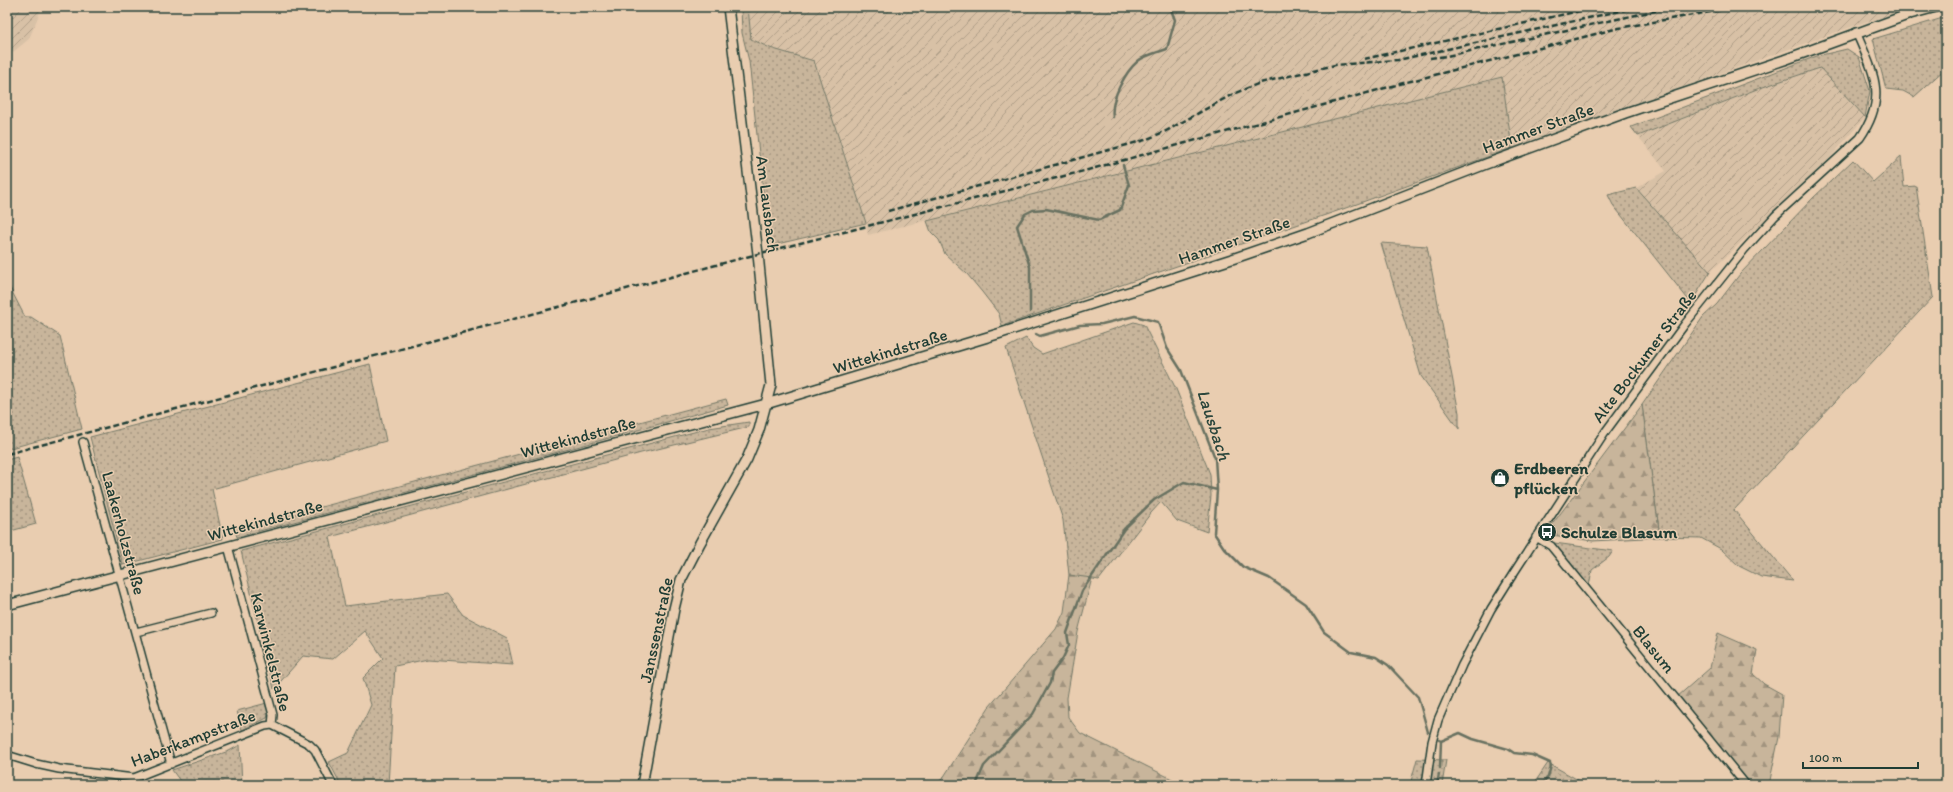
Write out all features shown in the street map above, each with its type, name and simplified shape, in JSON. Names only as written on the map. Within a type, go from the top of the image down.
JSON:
[{"type":"main road","name":"Am Lausbach","points":[[728,7],[770,363],[771,385],[766,404]]},
{"type":"main road","name":"Hammer Straße","points":[[1153,284],[1308,232],[1493,161],[1625,113],[1784,60],[1856,32],[1936,7]]},
{"type":"main road","name":"Wittekindstraße","points":[[7,605],[766,404],[864,376],[1153,284]]},
{"type":"main road","name":"Janssenstraße","points":[[642,785],[674,609],[681,580],[747,459],[759,430],[766,404]]},
{"type":"street","name":"Alte Bockumer Straße","points":[[1426,785],[1432,742],[1438,720],[1451,688],[1491,609],[1536,537],[1618,415],[1685,324],[1744,250],[1775,216],[1860,138],[1868,126],[1874,115],[1877,94],[1866,56],[1856,32]]},
{"type":"street","name":"Laakerholzstraße","points":[[83,442],[171,764]]},
{"type":"street","name":"Blasum","points":[[1536,537],[1551,546],[1746,785]]},
{"type":"street","name":"Karwinkelstraße","points":[[228,546],[273,715],[272,725],[309,744],[315,750],[333,785]]},
{"type":"street","points":[[136,632],[211,612]]},
{"type":"street","name":"Haberkampstraße","points":[[7,755],[59,769],[134,778],[264,726],[272,725]]},
{"type":"shaded area","points":[[7,7],[42,7],[29,39],[13,52],[7,52]]},
{"type":"shaded area","points":[[748,7],[1923,7],[1865,22],[1512,148],[1502,77],[868,235],[866,223],[814,61],[770,48],[751,39]]},
{"type":"shaded area","points":[[1820,68],[1865,117],[1830,158],[1710,272],[1636,188],[1666,171],[1638,136],[1757,89]]},
{"type":"green space","points":[[741,7],[748,7],[751,39],[770,48],[814,61],[866,223],[769,246],[749,61],[742,33]]},
{"type":"green space","points":[[1946,17],[1946,68],[1914,97],[1903,91],[1886,89],[1873,39]]},
{"type":"green space","points":[[1847,49],[1859,57],[1870,91],[1865,117],[1820,68],[1757,89],[1638,136],[1631,127],[1817,56]]},
{"type":"green space","points":[[1502,77],[1512,148],[1343,209],[1002,326],[999,314],[982,292],[967,274],[945,254],[939,240],[931,232],[927,221]]},
{"type":"green space","points":[[1901,157],[1904,187],[1916,186],[1933,297],[1734,510],[1793,581],[1761,577],[1739,566],[1721,549],[1701,538],[1660,537],[1642,405],[1703,317],[1717,304],[1740,274],[1813,198],[1853,160],[1873,182]]},
{"type":"green space","points":[[1636,188],[1710,272],[1691,303],[1613,205],[1608,195]]},
{"type":"green space","points":[[1381,243],[1427,246],[1459,413],[1459,429],[1421,376]]},
{"type":"green space","points":[[7,282],[25,317],[31,317],[60,336],[82,429],[7,449]]},
{"type":"green space","points":[[1134,322],[1144,325],[1176,389],[1210,474],[1211,496],[1207,532],[1177,521],[1161,502],[1099,580],[1069,575],[1063,520],[1006,348],[1026,338],[1033,348],[1042,354]]},
{"type":"green space","points":[[370,364],[386,441],[212,489],[223,539],[123,565],[90,437]]},
{"type":"green space","points":[[726,399],[728,405],[573,448],[237,537],[235,530]]},
{"type":"green space","points":[[1642,405],[1660,537],[1593,541],[1545,534]]},
{"type":"green space","points":[[749,422],[749,427],[641,453],[330,537],[345,606],[447,594],[463,615],[507,638],[513,665],[428,659],[395,666],[388,785],[341,785],[329,762],[348,753],[371,705],[363,678],[383,658],[365,631],[333,659],[303,656],[274,689],[241,551],[709,428]]},
{"type":"green space","points":[[17,457],[36,524],[7,532],[7,460]]},
{"type":"green space","points":[[1547,542],[1613,551],[1609,557],[1592,570],[1588,591]]},
{"type":"green space","points":[[1069,575],[1092,578],[1078,632],[1067,698],[1068,717],[1080,733],[1184,785],[935,785],[943,778],[989,707],[1056,629],[1064,612]]},
{"type":"green space","points":[[1718,633],[1757,650],[1753,674],[1764,684],[1782,694],[1779,737],[1769,785],[1749,785],[1677,697],[1710,668]]},
{"type":"green space","points":[[267,703],[269,711],[267,718],[242,730],[237,711]]},
{"type":"green space","points":[[240,745],[242,785],[180,785],[180,781],[172,770],[229,751]]},
{"type":"green space","points":[[1417,759],[1446,760],[1442,785],[1410,785]]},
{"type":"green space","points":[[1548,763],[1587,785],[1533,785]]},
{"type":"waterway","name":"Lausbach","points":[[1113,117],[1116,95],[1128,72],[1141,59],[1148,55],[1167,49],[1175,20],[1170,7]]},
{"type":"waterway","name":"Lausbach","points":[[1030,312],[1030,267],[1017,226],[1025,214],[1033,210],[1046,209],[1099,220],[1120,210],[1129,185],[1123,165]]},
{"type":"waterway","name":"Lausbach","points":[[1036,334],[1040,336],[1080,325],[1102,324],[1135,316],[1158,322],[1167,348],[1181,370],[1215,458],[1217,490],[1214,533],[1224,548],[1243,567],[1269,578],[1306,604],[1324,632],[1351,652],[1376,657],[1388,665],[1418,697],[1428,732]]},
{"type":"waterway","points":[[976,785],[984,766],[1033,714],[1050,683],[1052,673],[1063,658],[1069,645],[1067,633],[1082,591],[1124,529],[1154,500],[1184,482],[1217,490]]},
{"type":"waterway","points":[[1441,741],[1460,733],[1473,739],[1508,749],[1514,753],[1532,755],[1550,763],[1551,766],[1548,777],[1542,785]]},
{"type":"waterway","name":"Lausbach","points":[[1439,740],[1441,741],[1440,768]]},
{"type":"waterway","name":"Lausbach","points":[[1437,785],[1439,774]]},
{"type":"railway","points":[[1364,59],[1597,7]]},
{"type":"railway","points":[[888,211],[1145,140],[1166,131],[1233,94],[1260,83],[1335,65],[1398,60],[1638,7]]},
{"type":"railway","points":[[1430,58],[1447,56],[1673,7]]},
{"type":"railway","points":[[7,454],[765,252],[1084,171],[1407,82],[1619,28],[1738,7]]},
{"type":"place","name":"Erdbeeren pflücken","points":[[1500,478]]},
{"type":"place","name":"Schulze Blasum","points":[[1547,532]]}]
